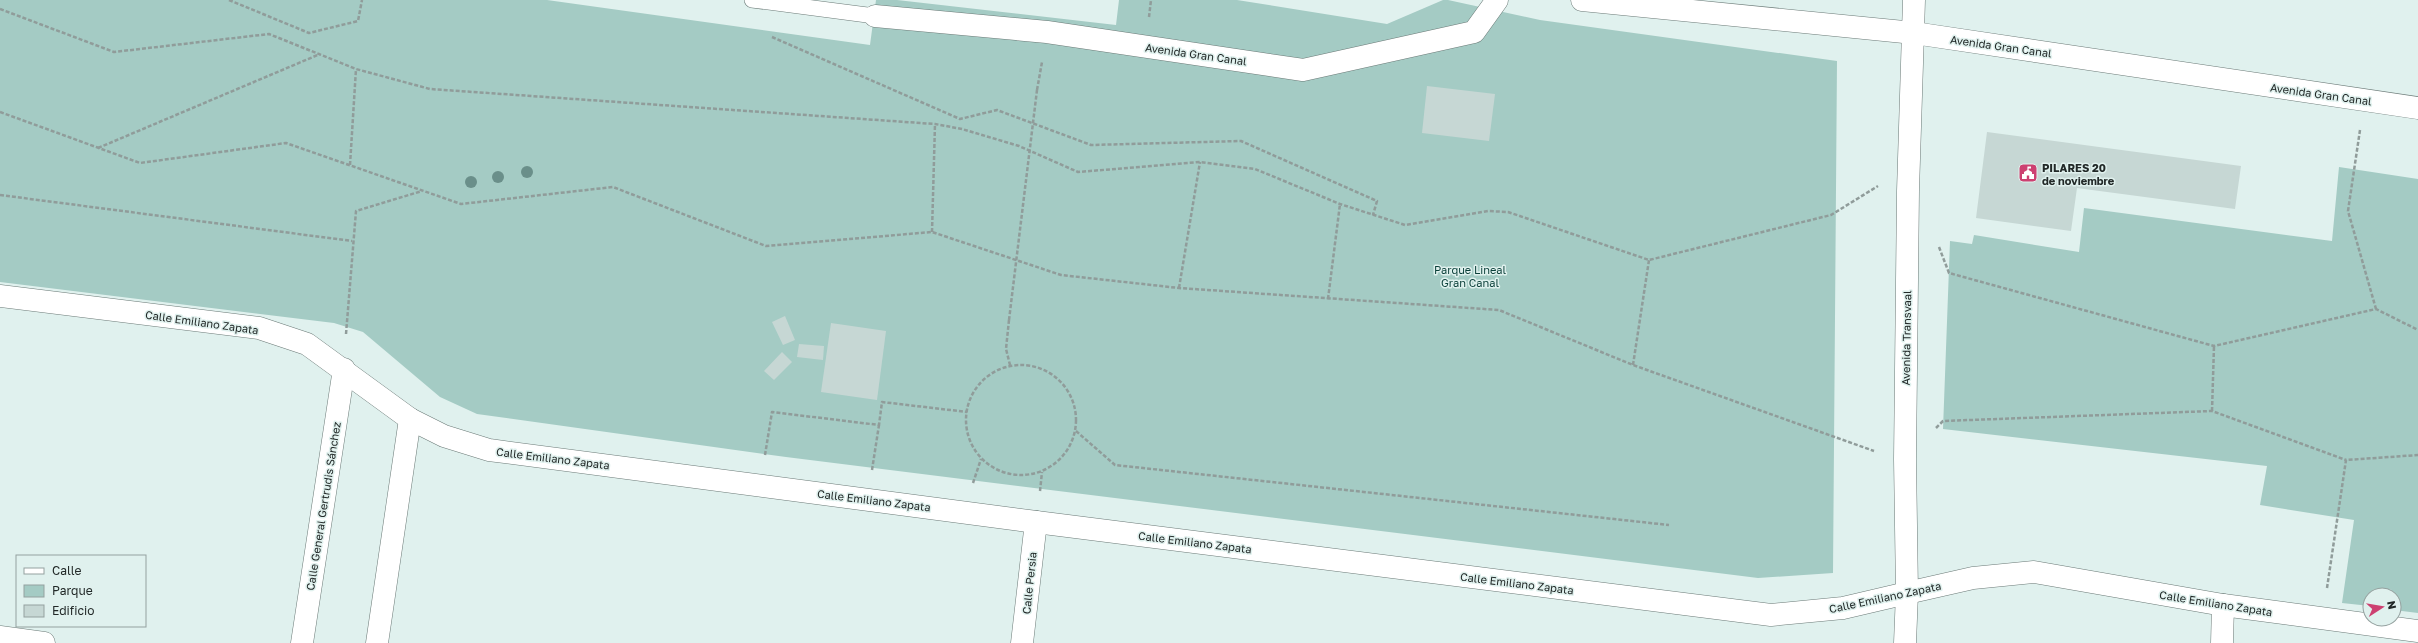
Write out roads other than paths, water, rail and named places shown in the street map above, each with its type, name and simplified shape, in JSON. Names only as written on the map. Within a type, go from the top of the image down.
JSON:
[{"type":"street","name":"Avenida Gran Canal","points":[[874,16],[1047,32],[1303,70],[1474,32],[1497,0]]},
{"type":"street","name":"Avenida Gran Canal","points":[[1582,0],[1914,33],[2418,108]]},
{"type":"street","name":"Avenida Transvaal","points":[[1905,643],[1907,592],[1905,460],[1909,169],[1914,0]]},
{"type":"street","name":"Calle Emiliano Zapata","points":[[0,296],[259,328],[307,344],[344,369],[410,419],[444,436],[489,450],[1036,522],[1771,614],[1843,608],[1973,578],[2034,572],[2223,605],[2418,631]]},
{"type":"street","name":"Calle General Gertrudis Sánchez","points":[[302,643],[344,369]]},
{"type":"street","points":[[377,643],[410,419]]},
{"type":"street","name":"Calle Persia","points":[[1022,643],[1036,522]]},
{"type":"street","points":[[2222,643],[2223,605]]},
{"type":"street","points":[[0,636],[44,643]]},
{"type":"lane","points":[[752,0],[874,16]]},
{"type":"place","name":"PILARES 20 de noviembre","points":[[2028,173]]},
{"type":"park label","name":"Parque Lineal Gran Canal","points":[[1470,275]]}]
